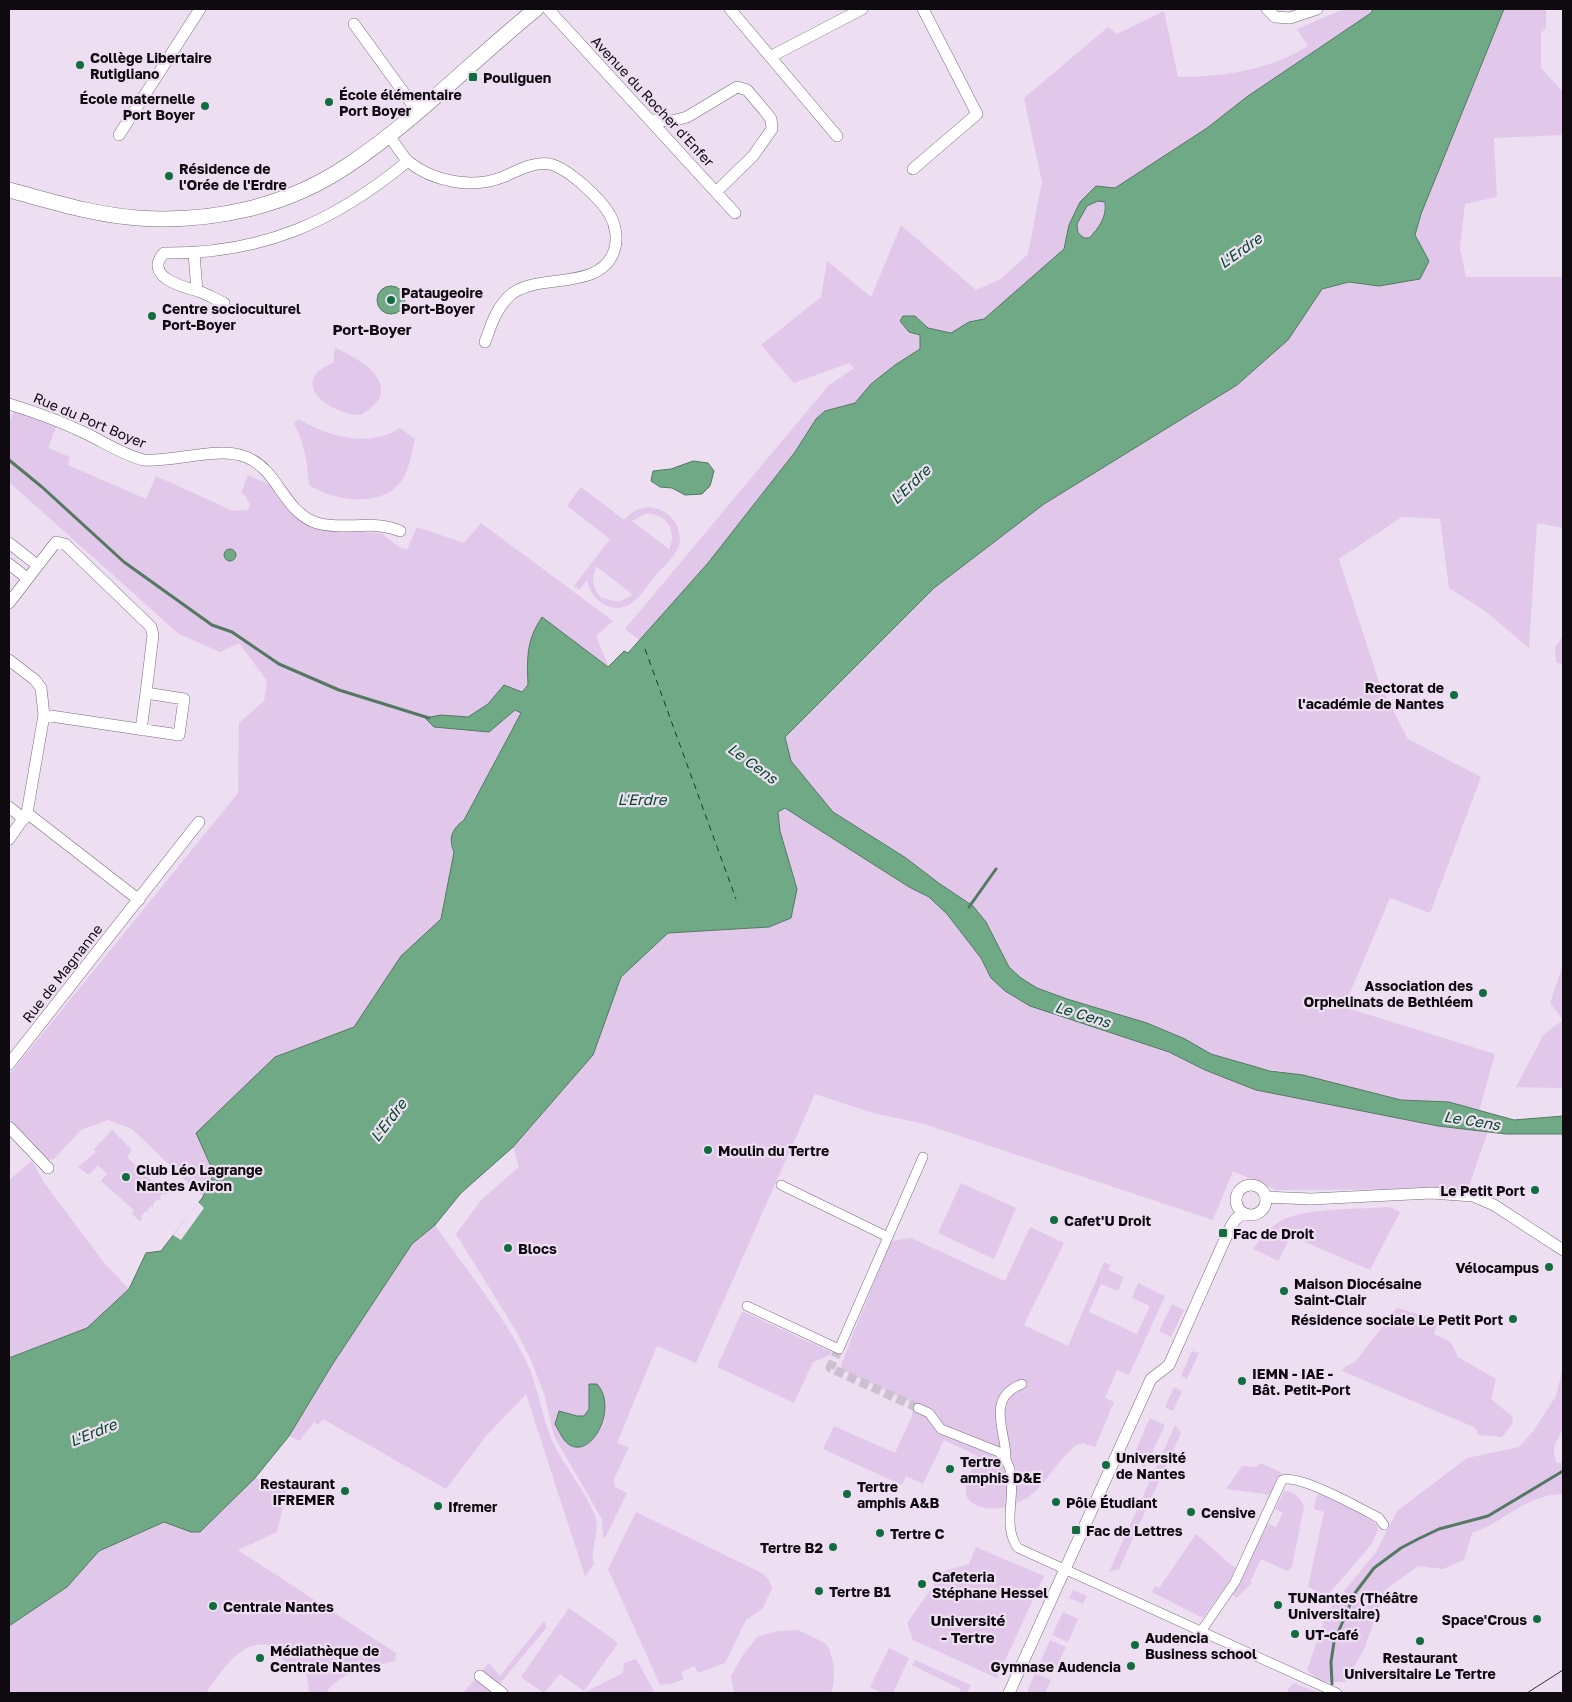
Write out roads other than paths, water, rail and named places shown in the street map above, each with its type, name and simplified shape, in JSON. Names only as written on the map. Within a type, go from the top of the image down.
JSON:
[{"type":"street","points":[[119,135],[200,9]]},
{"type":"street","points":[[9,190],[106,214],[138,218],[188,219],[264,206],[320,181],[348,166],[417,111],[536,9]]},
{"type":"street","name":"Avenue du Rocher d'Enfer","points":[[548,9],[652,120],[735,213]]},
{"type":"street","points":[[730,9],[837,136]]},
{"type":"street","points":[[770,57],[862,9]]},
{"type":"street","points":[[913,169],[976,114],[923,9]]},
{"type":"street","points":[[1267,9],[1275,17],[1290,18],[1317,9]]},
{"type":"street","points":[[354,24],[417,111]]},
{"type":"street","points":[[652,120],[672,121],[687,117],[729,90],[737,88],[747,90],[771,119],[772,129],[753,156],[716,192]]},
{"type":"street","points":[[388,134],[408,161],[443,179],[473,183],[487,182],[524,168],[548,164],[568,172],[611,216],[616,230],[616,245],[612,256],[605,265],[591,275],[560,279],[513,293],[499,308],[485,342]]},
{"type":"street","points":[[224,303],[197,291],[188,290],[164,278],[158,269],[160,257],[164,253],[194,253],[234,249],[302,228],[341,210],[388,178],[408,161]]},
{"type":"street","points":[[194,253],[197,291]]},
{"type":"street","name":"Rue du Port Boyer","points":[[9,404],[44,415],[134,458],[144,460],[227,454],[246,457],[264,469],[292,508],[304,518],[325,525],[390,526],[400,531]]},
{"type":"street","points":[[9,603],[56,542],[65,544],[149,624],[153,635],[140,730]]},
{"type":"street","points":[[9,543],[37,565]]},
{"type":"street","points":[[9,564],[27,578]]},
{"type":"street","points":[[9,660],[41,688],[44,715],[26,816],[9,839]]},
{"type":"street","points":[[44,715],[179,735],[184,699],[146,693]]},
{"type":"street","points":[[9,807],[26,816],[139,900]]},
{"type":"street","name":"Rue de Magnanne","points":[[9,1064],[199,822]]},
{"type":"street","points":[[9,1127],[48,1168]]},
{"type":"street","points":[[747,1306],[838,1349],[923,1156]]},
{"type":"street","points":[[780,1184],[888,1237]]},
{"type":"street","points":[[1256,1185],[1263,1190],[1266,1204],[1260,1213],[1253,1215],[1243,1213],[1238,1207],[1236,1200],[1242,1187],[1256,1185]]},
{"type":"street","points":[[1266,1197],[1311,1199],[1431,1193],[1473,1196],[1494,1205],[1563,1250]]},
{"type":"street","points":[[1009,1693],[1151,1379],[1169,1365],[1230,1228],[1243,1213]]},
{"type":"street","points":[[1022,1384],[1011,1388],[1001,1404],[998,1424],[1006,1458],[1012,1470],[1010,1506],[1013,1542],[1024,1552],[1202,1630],[1337,1693]]},
{"type":"street","points":[[918,1408],[929,1413],[941,1429],[1000,1452],[1006,1458]]},
{"type":"street","points":[[1202,1630],[1235,1582],[1282,1480],[1290,1478],[1325,1490],[1379,1518],[1384,1524]]},
{"type":"street","points":[[480,1676],[502,1693]]},
{"type":"water","name":"L'Erdre","points":[[1373,9],[1504,9],[1421,214],[1415,235],[1429,261],[1420,279],[1379,286],[1349,282],[1322,289],[1288,340],[1237,385],[1044,504],[934,588],[785,737],[791,761],[833,812],[906,858],[973,906],[986,922],[1009,967],[1021,978],[1037,988],[1147,1023],[1185,1039],[1211,1054],[1270,1071],[1303,1075],[1401,1100],[1449,1102],[1514,1120],[1563,1116],[1563,1134],[1506,1134],[1438,1126],[1256,1090],[1205,1070],[1169,1052],[1030,1006],[1005,991],[991,978],[981,958],[947,914],[929,897],[909,887],[785,808],[778,812],[780,831],[797,889],[791,918],[769,927],[668,933],[621,977],[593,1055],[513,1147],[461,1193],[435,1225],[412,1244],[332,1365],[289,1436],[255,1478],[200,1532],[191,1532],[164,1522],[99,1551],[67,1587],[9,1626],[9,1358],[87,1328],[129,1289],[146,1253],[161,1251],[203,1197],[214,1173],[196,1133],[275,1057],[354,1027],[401,956],[441,919],[454,852],[451,842],[452,834],[464,820],[521,713],[515,710],[489,732],[434,727],[425,718],[441,715],[468,717],[488,704],[504,685],[522,692],[528,685],[530,642],[542,617],[608,667],[624,651],[628,653],[708,563],[795,452],[816,419],[825,411],[855,403],[871,384],[895,365],[920,349],[920,335],[909,332],[900,321],[903,316],[915,316],[928,328],[951,333],[969,322],[984,319],[1064,249],[1069,225],[1080,202],[1096,186],[1115,188],[1207,128],[1248,96],[1371,13]],"holes":[[[1098,201],[1105,202],[1105,213],[1102,222],[1089,238],[1084,238],[1078,233],[1077,224],[1087,206]]]},
{"type":"water","name":"Pataugeoire Port-Boyer","points":[[391,286],[401,290],[405,300],[401,310],[391,314],[381,310],[377,300],[381,290]]},
{"type":"water","points":[[693,461],[708,463],[714,471],[710,486],[702,494],[685,495],[672,488],[660,487],[651,481],[653,471],[671,469]]},
{"type":"water","points":[[232,549],[235,550],[235,560],[228,561],[225,560],[224,553],[225,550]]},
{"type":"water","points":[[589,1384],[597,1384],[603,1395],[605,1407],[603,1420],[591,1441],[583,1446],[574,1447],[565,1441],[555,1424],[559,1411],[584,1416],[589,1409]]},
{"type":"waterway","points":[[9,460],[42,487],[124,562],[212,625],[232,632],[279,664],[339,690],[429,718]]},
{"type":"waterway","points":[[969,907],[996,869]]},
{"type":"waterway","points":[[1332,1684],[1331,1662],[1334,1642],[1355,1593],[1374,1568],[1401,1548],[1439,1529],[1488,1516],[1563,1471]]},
{"type":"tunnel","points":[[839,1349],[830,1368],[918,1408]]},
{"type":"tram line","points":[[1527,1693],[1563,1670]]},
{"type":"place","name":"Collège Libertaire Rutigliano","points":[[80,65]]},
{"type":"place","name":"Pouliguen","points":[[473,77]]},
{"type":"place","name":"École élémentaire Port Boyer","points":[[329,102]]},
{"type":"place","name":"École maternelle Port Boyer","points":[[205,106]]},
{"type":"place","name":"Résidence de l'Orée de l'Erdre","points":[[169,176]]},
{"type":"place","name":"Pataugeoire Port-Boyer","points":[[391,300]]},
{"type":"place","name":"Centre socioculturel Port-Boyer","points":[[152,316]]},
{"type":"place","name":"Rectorat de l'académie de Nantes","points":[[1454,695]]},
{"type":"place","name":"Association des Orphelinats de Bethléem","points":[[1483,993]]},
{"type":"place","name":"Moulin du Tertre","points":[[708,1150]]},
{"type":"place","name":"Club Léo Lagrange Nantes Aviron","points":[[126,1177]]},
{"type":"place","name":"Le Petit Port","points":[[1535,1190]]},
{"type":"place","name":"Cafet'U Droit","points":[[1054,1220]]},
{"type":"place","name":"Fac de Droit","points":[[1223,1233]]},
{"type":"place","name":"Blocs","points":[[508,1248]]},
{"type":"place","name":"Vélocampus","points":[[1549,1267]]},
{"type":"place","name":"Maison Diocésaine Saint-Clair","points":[[1284,1291]]},
{"type":"place","name":"Résidence sociale Le Petit Port","points":[[1513,1319]]},
{"type":"place","name":"IEMN - IAE - Bât. Petit-Port","points":[[1242,1381]]},
{"type":"place","name":"Université de Nantes","points":[[1106,1465]]},
{"type":"place","name":"Tertre amphis D&E","points":[[950,1469]]},
{"type":"place","name":"Restaurant IFREMER","points":[[345,1491]]},
{"type":"place","name":"Tertre amphis A&B","points":[[847,1494]]},
{"type":"place","name":"Pôle Étudiant","points":[[1056,1502]]},
{"type":"place","name":"Ifremer","points":[[438,1506]]},
{"type":"place","name":"Censive","points":[[1191,1512]]},
{"type":"place","name":"Fac de Lettres","points":[[1076,1530]]},
{"type":"place","name":"Tertre C","points":[[880,1533]]},
{"type":"place","name":"Tertre B2","points":[[833,1547]]},
{"type":"place","name":"Cafeteria Stéphane Hessel","points":[[922,1584]]},
{"type":"place","name":"Tertre B1","points":[[819,1591]]},
{"type":"place","name":"TUNantes (Théâtre Universitaire)","points":[[1278,1605]]},
{"type":"place","name":"Centrale Nantes","points":[[213,1606]]},
{"type":"place","name":"Space'Crous","points":[[1537,1619]]},
{"type":"place","name":"UT-café","points":[[1295,1634]]},
{"type":"place","name":"Restaurant Universitaire Le Tertre","points":[[1420,1641]]},
{"type":"place","name":"Audencia Business school","points":[[1135,1645]]},
{"type":"place","name":"Médiathèque de Centrale Nantes","points":[[260,1658]]},
{"type":"place","name":"Gymnase Audencia","points":[[1131,1666]]},
{"type":"district","name":"Port-Boyer","points":[[372,329]]},
{"type":"district","name":"Université - Tertre","points":[[968,1628]]},
{"type":"water label","name":"Le Cens","points":[[753,763]]},
{"type":"water label","name":"Le Cens","points":[[1083,1014]]},
{"type":"water label","name":"Le Cens","points":[[1472,1120]]}]
